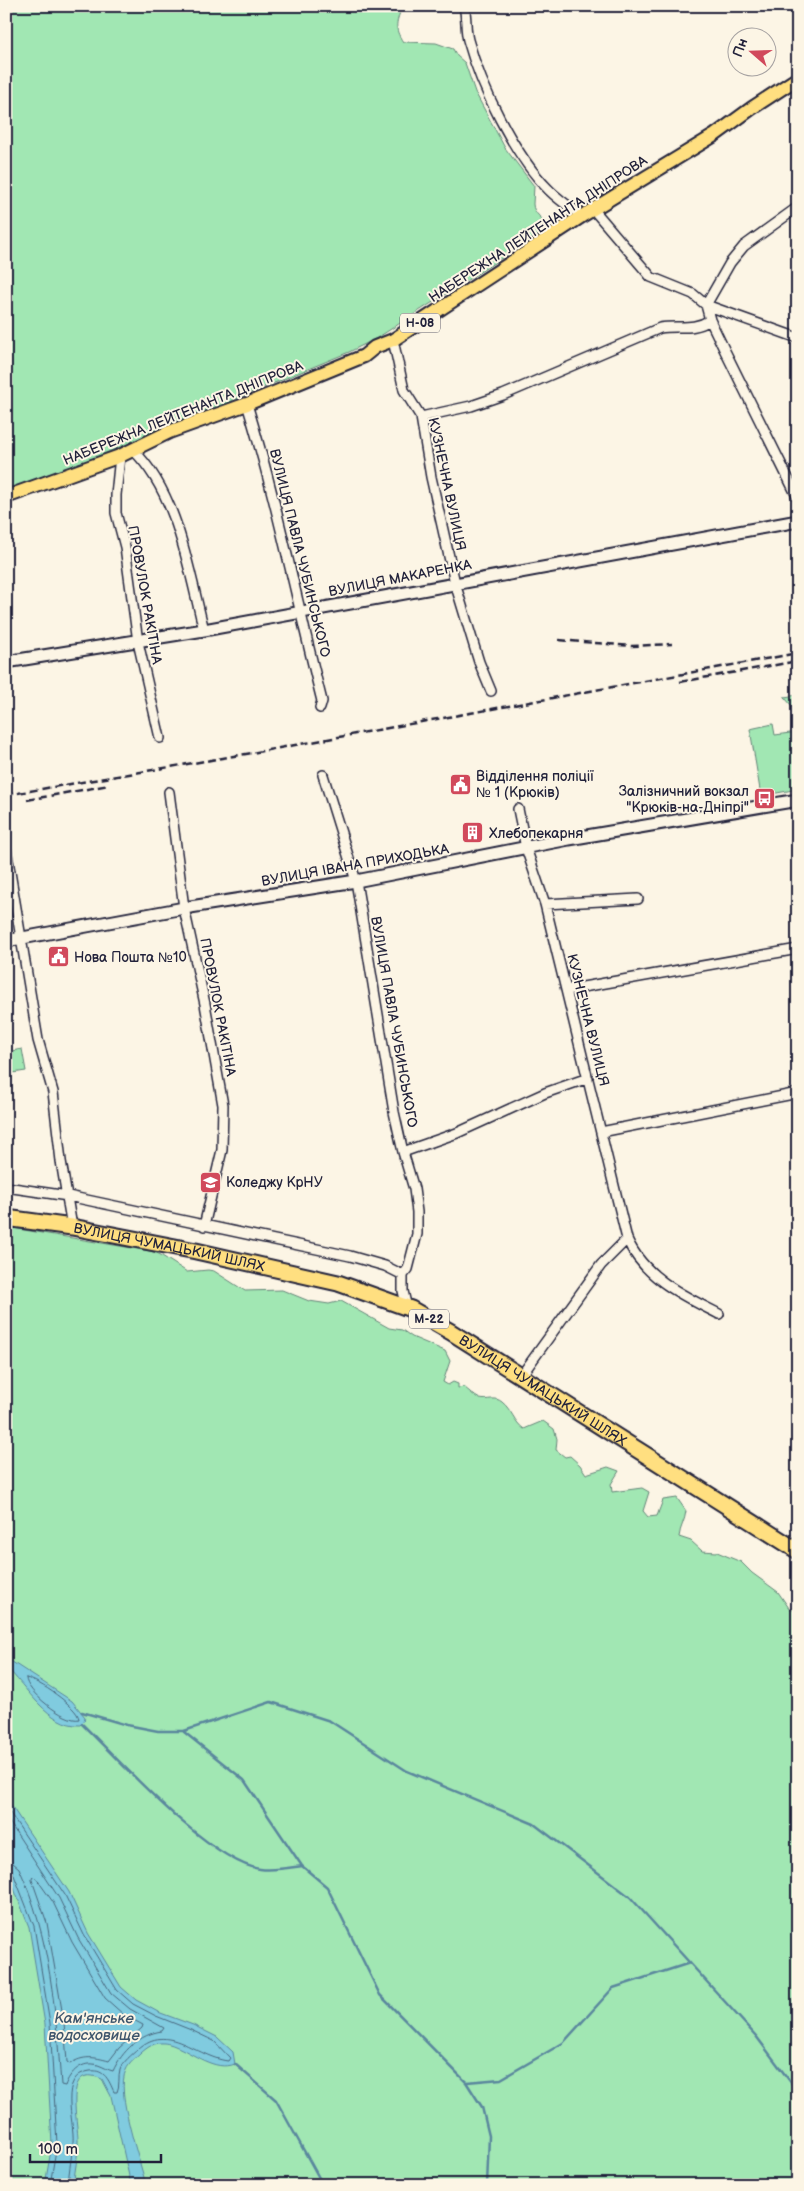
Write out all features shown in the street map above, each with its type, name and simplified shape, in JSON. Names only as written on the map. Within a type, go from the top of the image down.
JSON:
[{"type":"highway","name":"ВУЛИЦЯ ЧУМАЦЬКИЙ ШЛЯХ","points":[[6,1218],[196,1251],[338,1283],[407,1308],[451,1332],[798,1551]]},
{"type":"main road","name":"НАБЕРЕЖНА ЛЕЙТЕНАНТА ДНІПРОВА","points":[[6,497],[120,456],[169,432],[247,404],[364,356],[375,347],[393,340],[593,209],[715,135],[798,78]]},
{"type":"main road","name":"ВУЛИЦЯ МАКАРЕНКА","points":[[6,662],[138,642],[798,521]]},
{"type":"main road","name":"ВУЛИЦЯ ІВАНА ПРИХОДЬКА","points":[[6,941],[798,800]]},
{"type":"street","points":[[464,6],[468,40],[482,82],[503,123],[537,177],[557,198],[582,216]]},
{"type":"street","points":[[798,207],[744,246],[730,263],[706,305],[710,320],[798,498]]},
{"type":"street","points":[[593,209],[650,277],[692,294],[706,305],[798,338]]},
{"type":"street","points":[[421,417],[471,406],[503,395],[660,328],[688,328],[710,320]]},
{"type":"street","name":"КУЗНЕЧНА ВУЛИЦЯ","points":[[393,340],[404,390],[421,417],[431,477],[455,583],[479,662],[491,691]]},
{"type":"street","name":"ВУЛИЦЯ ПАВЛА ЧУБИНСЬКОГО","points":[[247,404],[265,463],[290,563],[322,701],[320,708]]},
{"type":"street","points":[[133,450],[153,474],[164,492],[180,541],[204,630]]},
{"type":"street","name":"ПРОВУЛОК РАКІТІНА","points":[[120,456],[116,513],[125,547],[138,642],[160,738]]},
{"type":"street","name":"ВУЛИЦЯ ПАВЛА ЧУБИНСЬКОГО","points":[[323,774],[356,880],[377,1016],[403,1152],[414,1189],[417,1234],[408,1269],[404,1275]]},
{"type":"street","name":"ПРОВУЛОК РАКІТІНА","points":[[169,792],[184,908],[206,1004],[223,1105],[222,1150],[204,1226]]},
{"type":"street","name":"КУЗНЕЧНА ВУЛИЦЯ","points":[[518,809],[526,848],[545,904],[627,1239],[639,1260],[669,1287],[719,1314]]},
{"type":"street","points":[[6,848],[38,1040],[53,1092],[61,1162],[72,1228]]},
{"type":"street","points":[[545,904],[638,898]]},
{"type":"street","points":[[566,990],[798,949]]},
{"type":"street","points":[[403,1152],[457,1133],[545,1092],[588,1078]]},
{"type":"street","points":[[601,1132],[798,1093]]},
{"type":"street","points":[[6,1186],[68,1196],[350,1256],[385,1266],[404,1275],[403,1291],[407,1308]]},
{"type":"street","points":[[521,1376],[601,1265],[627,1239]]},
{"type":"green space","points":[[6,6],[402,6],[397,20],[397,28],[403,42],[436,43],[453,49],[457,56],[465,63],[475,92],[505,148],[534,186],[533,208],[550,227],[377,338],[349,352],[60,472],[6,492]]},
{"type":"green space","points":[[798,695],[798,707],[793,707],[784,697]]},
{"type":"green space","points":[[773,724],[775,735],[798,732],[798,789],[761,796],[750,729]]},
{"type":"green space","points":[[22,1049],[26,1071],[6,1074],[6,1052]]},
{"type":"green space","points":[[6,1227],[150,1251],[159,1254],[187,1272],[214,1271],[245,1291],[282,1290],[309,1301],[329,1304],[341,1301],[389,1328],[402,1330],[412,1337],[445,1351],[450,1361],[443,1382],[448,1385],[453,1382],[458,1384],[458,1388],[464,1387],[480,1399],[499,1400],[524,1429],[543,1421],[554,1429],[557,1439],[556,1450],[565,1457],[570,1456],[586,1474],[608,1467],[619,1471],[611,1484],[612,1492],[642,1488],[649,1492],[643,1511],[648,1517],[657,1516],[663,1500],[677,1498],[686,1511],[679,1537],[691,1541],[702,1551],[717,1552],[741,1562],[752,1573],[778,1592],[789,1608],[798,1611],[798,2185],[6,2185]]},
{"type":"water","points":[[6,1658],[72,1701],[85,1717],[84,1721],[80,1725],[69,1724],[48,1713],[6,1667]]},
{"type":"water","name":"Кам'янське водосховище","points":[[6,1798],[69,1892],[88,1933],[121,1987],[136,2000],[158,2012],[193,2025],[217,2037],[233,2052],[235,2064],[220,2066],[204,2061],[170,2044],[161,2043],[145,2050],[127,2067],[123,2080],[126,2109],[146,2185],[131,2185],[111,2096],[102,2079],[89,2076],[81,2079],[77,2086],[75,2097],[78,2142],[73,2185],[45,2185],[52,2144],[45,2024],[29,1927],[6,1868]]},
{"type":"waterway","points":[[82,1712],[127,1725],[158,1731],[184,1731],[271,1702],[330,1721],[407,1771],[534,1824],[630,1897],[756,2036],[798,2092]]},
{"type":"waterway","points":[[82,1724],[166,1808],[216,1848],[239,1862],[260,1869],[302,1866],[327,1887],[380,1995],[466,2082],[482,2107],[489,2136],[487,2185]]},
{"type":"waterway","points":[[184,1732],[244,1780],[302,1866]]},
{"type":"waterway","points":[[467,2082],[501,2079],[563,2043],[613,1988],[690,1963]]},
{"type":"waterway","points":[[235,2064],[276,2100],[323,2185]]},
{"type":"railway","points":[[559,640],[632,646],[672,644]]},
{"type":"railway","points":[[6,795],[246,754],[798,653]]},
{"type":"railway","points":[[680,682],[798,661]]},
{"type":"railway","points":[[27,800],[109,785]]},
{"type":"place","name":"Відділення поліції № 1 (Крюків)","points":[[460,784]]},
{"type":"place","name":"Залізничний вокзал \"Крюкiв-на-Днiпрi\"","points":[[765,799]]},
{"type":"place","name":"Хлебопекарня","points":[[473,833]]},
{"type":"place","name":"Нова Пошта №10","points":[[58,957]]},
{"type":"place","name":"Коледжу КрНУ","points":[[210,1182]]}]
